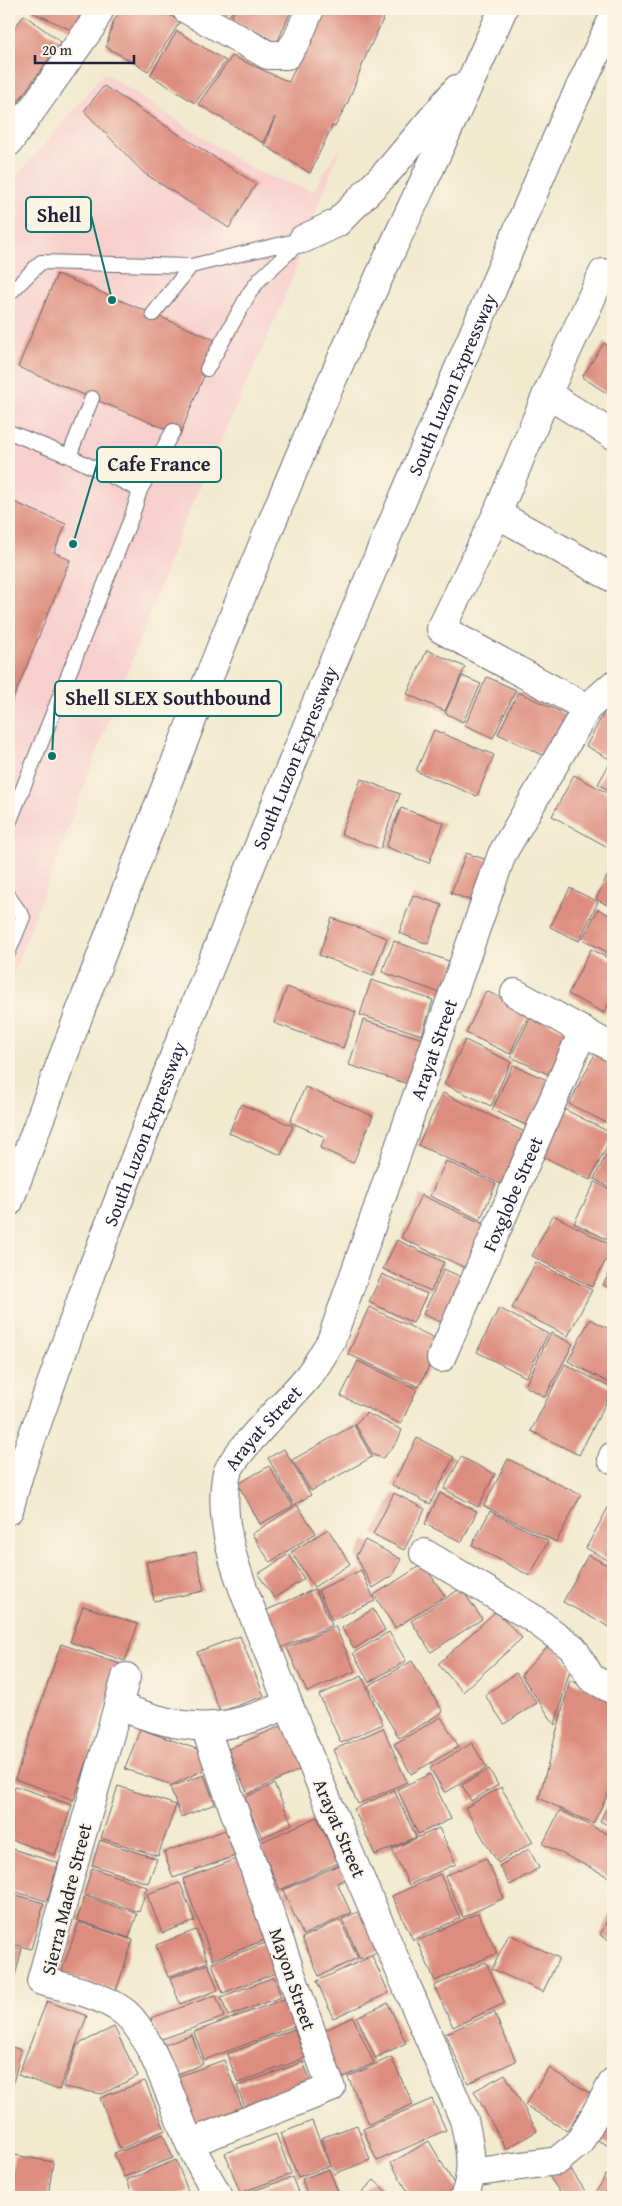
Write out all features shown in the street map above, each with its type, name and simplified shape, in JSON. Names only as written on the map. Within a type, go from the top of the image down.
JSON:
[{"type":"main road","points":[[13,130],[91,27],[100,9]]},
{"type":"main road","points":[[186,9],[268,55],[287,55],[292,49],[310,9]]},
{"type":"main road","points":[[9,1202],[69,1040],[212,671],[320,409],[503,9]]},
{"type":"main road","name":"South Luzon Expressway","points":[[9,1510],[19,1474],[90,1272],[312,712],[565,119],[613,18]]},
{"type":"main road","points":[[303,239],[338,223],[389,170],[480,61]]},
{"type":"main road","points":[[587,708],[441,629],[497,514],[548,394],[603,273],[613,280]]},
{"type":"main road","points":[[548,394],[613,435]]},
{"type":"main road","points":[[497,514],[613,578]]},
{"type":"main road","name":"Arayat Street","points":[[467,2185],[470,2146],[464,2120],[288,1704],[232,1554],[224,1512],[226,1474],[247,1444],[311,1374],[331,1341],[502,854],[587,708],[613,685]]},
{"type":"main road","points":[[515,993],[613,1048]]},
{"type":"main road","name":"Foxglobe Street","points":[[441,1358],[583,1031]]},
{"type":"main road","points":[[424,1553],[530,1617],[574,1648],[591,1678],[613,1690]]},
{"type":"main road","name":"Sierra Madre Street","points":[[126,1676],[41,1981],[79,1990],[105,2000],[125,2012],[143,2036],[190,2143],[220,2197]]},
{"type":"main road","points":[[118,1706],[150,1718],[205,1727],[230,1725],[255,1719],[288,1704]]},
{"type":"main road","name":"Mayon Street","points":[[190,2143],[331,2088],[205,1727]]},
{"type":"main road","points":[[467,2185],[556,2161],[579,2143],[613,2082]]},
{"type":"lane","points":[[9,294],[41,262],[191,266],[303,239]]},
{"type":"lane","points":[[207,369],[250,292],[260,279],[303,239]]},
{"type":"lane","points":[[153,314],[191,266]]},
{"type":"lane","points":[[69,456],[92,398]]},
{"type":"lane","points":[[9,823],[132,516],[140,490],[173,431]]},
{"type":"lane","points":[[9,432],[69,456],[140,490]]},
{"type":"lane","points":[[9,896],[23,917],[9,951]]},
{"type":"shaded area","points":[[104,73],[255,171],[313,191],[341,145],[284,300],[182,527],[9,985],[9,186]]},
{"type":"building","points":[[33,9],[82,9],[74,31],[32,12]]},
{"type":"building","points":[[122,9],[160,9],[180,22],[148,71],[106,47],[114,20]]},
{"type":"building","points":[[208,9],[233,9],[229,17]]},
{"type":"building","points":[[235,9],[292,9],[277,43],[231,18]]},
{"type":"building","points":[[320,9],[388,9],[367,53],[348,102],[335,127],[332,126],[310,173],[264,145],[275,117],[263,143],[198,104],[232,56],[289,82]]},
{"type":"building","points":[[24,15],[61,42],[9,114],[9,36]]},
{"type":"building","points":[[177,31],[226,61],[195,103],[150,75]]},
{"type":"building","points":[[104,86],[256,184],[229,228],[144,173],[84,111]]},
{"type":"building","points":[[57,274],[218,341],[180,435],[18,367]]},
{"type":"building","points":[[604,343],[613,350],[613,392],[611,396],[582,377]]},
{"type":"building","points":[[9,500],[66,524],[54,552],[70,560],[9,709]]},
{"type":"building","points":[[427,650],[465,667],[445,711],[407,694]]},
{"type":"building","points":[[462,676],[481,684],[463,722],[445,713]]},
{"type":"building","points":[[487,677],[516,690],[493,738],[465,725]]},
{"type":"building","points":[[518,692],[567,715],[547,757],[498,734]]},
{"type":"building","points":[[605,711],[613,716],[613,761],[586,746]]},
{"type":"building","points":[[434,730],[494,755],[477,796],[416,771]]},
{"type":"building","points":[[610,763],[613,765],[613,793],[598,784]]},
{"type":"building","points":[[574,775],[613,796],[613,850],[552,816]]},
{"type":"building","points":[[361,779],[400,794],[380,849],[341,834]]},
{"type":"building","points":[[401,808],[444,823],[429,863],[386,847]]},
{"type":"building","points":[[466,853],[493,862],[477,903],[451,893]]},
{"type":"building","points":[[613,864],[613,908],[596,899]]},
{"type":"building","points":[[570,888],[598,902],[579,941],[550,927]]},
{"type":"building","points":[[413,895],[442,905],[428,944],[399,933]]},
{"type":"building","points":[[598,909],[613,917],[613,955],[582,939]]},
{"type":"building","points":[[332,918],[387,938],[373,976],[319,955]]},
{"type":"building","points":[[394,941],[454,963],[443,994],[382,972]]},
{"type":"building","points":[[591,949],[613,961],[613,995],[604,1013],[568,994]]},
{"type":"building","points":[[371,980],[433,1000],[422,1035],[360,1015]]},
{"type":"building","points":[[287,987],[356,1012],[343,1048],[274,1023]]},
{"type":"building","points":[[486,991],[530,1011],[510,1054],[466,1033]]},
{"type":"building","points":[[531,1015],[579,1037],[559,1079],[511,1057]]},
{"type":"building","points":[[363,1020],[426,1040],[411,1085],[349,1065]]},
{"type":"building","points":[[465,1040],[511,1062],[491,1106],[444,1084]]},
{"type":"building","points":[[596,1052],[613,1060],[613,1110],[607,1123],[569,1104]]},
{"type":"building","points":[[513,1065],[556,1084],[535,1129],[492,1110]]},
{"type":"building","points":[[305,1087],[373,1116],[353,1163],[320,1148],[325,1137],[290,1122]]},
{"type":"building","points":[[443,1093],[527,1133],[503,1185],[418,1145]]},
{"type":"building","points":[[241,1104],[293,1126],[281,1155],[229,1133]]},
{"type":"building","points":[[564,1109],[613,1134],[590,1180],[540,1155]]},
{"type":"building","points":[[613,1141],[613,1189],[594,1179]]},
{"type":"building","points":[[446,1161],[496,1184],[480,1220],[430,1196]]},
{"type":"building","points":[[595,1182],[613,1191],[612,1242],[574,1223]]},
{"type":"building","points":[[421,1195],[490,1227],[470,1270],[401,1238]]},
{"type":"building","points":[[553,1215],[613,1246],[592,1287],[532,1256]]},
{"type":"building","points":[[397,1240],[444,1262],[431,1291],[383,1269]]},
{"type":"building","points":[[536,1262],[592,1290],[568,1336],[512,1308]]},
{"type":"building","points":[[613,1265],[613,1290],[603,1285]]},
{"type":"building","points":[[444,1269],[470,1281],[449,1326],[423,1314]]},
{"type":"building","points":[[382,1274],[427,1294],[413,1323],[369,1302]]},
{"type":"building","points":[[369,1307],[441,1341],[419,1387],[348,1354]]},
{"type":"building","points":[[499,1308],[548,1334],[526,1377],[477,1352]]},
{"type":"building","points":[[590,1319],[613,1331],[613,1385],[568,1361]]},
{"type":"building","points":[[551,1333],[573,1344],[545,1397],[525,1386]]},
{"type":"building","points":[[358,1361],[417,1389],[401,1424],[341,1396]]},
{"type":"building","points":[[565,1364],[613,1389],[579,1455],[531,1431]]},
{"type":"building","points":[[366,1413],[402,1430],[397,1442],[383,1458],[373,1455],[355,1424]]},
{"type":"building","points":[[354,1425],[372,1457],[311,1491],[292,1460]]},
{"type":"building","points":[[417,1438],[454,1457],[430,1504],[392,1485]]},
{"type":"building","points":[[284,1449],[311,1495],[294,1505],[268,1458]]},
{"type":"building","points":[[461,1457],[495,1474],[478,1507],[444,1489]]},
{"type":"building","points":[[508,1459],[581,1495],[556,1542],[484,1506]]},
{"type":"building","points":[[269,1466],[293,1506],[260,1524],[238,1484]]},
{"type":"building","points":[[394,1493],[425,1509],[404,1550],[373,1534]]},
{"type":"building","points":[[440,1493],[477,1511],[462,1542],[425,1524]]},
{"type":"building","points":[[610,1504],[613,1506],[613,1563],[586,1548]]},
{"type":"building","points":[[297,1505],[316,1533],[270,1562],[252,1534]]},
{"type":"building","points":[[490,1511],[548,1541],[530,1576],[472,1545]]},
{"type":"building","points":[[328,1529],[350,1564],[314,1587],[291,1552]]},
{"type":"building","points":[[365,1540],[401,1559],[392,1576],[373,1588],[356,1556]]},
{"type":"building","points":[[196,1552],[204,1591],[154,1601],[146,1562]]},
{"type":"building","points":[[289,1554],[304,1579],[274,1598],[258,1574]]},
{"type":"building","points":[[588,1555],[613,1568],[613,1629],[563,1602]]},
{"type":"building","points":[[423,1564],[445,1596],[395,1628],[374,1595]]},
{"type":"building","points":[[361,1570],[375,1601],[332,1620],[318,1590]]},
{"type":"building","points":[[461,1588],[482,1619],[431,1652],[411,1621]]},
{"type":"building","points":[[315,1589],[332,1625],[277,1650],[260,1613]]},
{"type":"building","points":[[83,1606],[138,1624],[125,1661],[70,1642]]},
{"type":"building","points":[[373,1609],[385,1630],[354,1649],[342,1628]]},
{"type":"building","points":[[496,1611],[522,1638],[463,1692],[438,1664]]},
{"type":"building","points":[[335,1626],[355,1671],[307,1692],[287,1648]]},
{"type":"building","points":[[389,1632],[406,1661],[369,1682],[353,1653]]},
{"type":"building","points":[[240,1636],[264,1696],[220,1712],[197,1652]]},
{"type":"building","points":[[551,1643],[571,1666],[555,1725],[521,1675]]},
{"type":"building","points":[[61,1644],[120,1664],[74,1800],[15,1779]]},
{"type":"building","points":[[412,1661],[443,1712],[399,1738],[368,1686]]},
{"type":"building","points":[[516,1673],[537,1703],[504,1724],[485,1695]]},
{"type":"building","points":[[362,1676],[383,1724],[341,1743],[319,1695]]},
{"type":"building","points":[[570,1680],[613,1701],[613,1784],[593,1824],[539,1798]]},
{"type":"building","points":[[441,1717],[459,1747],[411,1774],[394,1744]]},
{"type":"building","points":[[290,1722],[310,1765],[248,1794],[228,1749]]},
{"type":"building","points":[[383,1728],[407,1782],[358,1804],[333,1750]]},
{"type":"building","points":[[140,1729],[208,1753],[202,1771],[172,1785],[125,1769]]},
{"type":"building","points":[[472,1743],[487,1768],[445,1793],[430,1768]]},
{"type":"building","points":[[489,1769],[498,1785],[471,1801],[462,1785]]},
{"type":"building","points":[[430,1774],[451,1819],[418,1834],[397,1789]]},
{"type":"building","points":[[204,1775],[215,1804],[181,1817],[170,1787]]},
{"type":"building","points":[[274,1784],[292,1824],[262,1838],[244,1798]]},
{"type":"building","points":[[15,1786],[72,1805],[55,1855],[9,1839],[9,1805]]},
{"type":"building","points":[[118,1786],[176,1805],[158,1856],[101,1838]]},
{"type":"building","points":[[501,1787],[533,1842],[498,1863],[465,1808]]},
{"type":"building","points":[[394,1790],[416,1837],[375,1855],[354,1809]]},
{"type":"building","points":[[613,1794],[613,1828],[600,1821]]},
{"type":"building","points":[[560,1810],[613,1837],[613,1879],[543,1844]]},
{"type":"building","points":[[317,1817],[338,1863],[280,1890],[259,1843]]},
{"type":"building","points":[[439,1828],[456,1864],[409,1885],[392,1849]]},
{"type":"building","points":[[228,1829],[238,1855],[173,1878],[164,1852]]},
{"type":"building","points":[[100,1840],[157,1859],[148,1883],[92,1865]]},
{"type":"building","points":[[9,1848],[58,1863],[47,1901],[9,1890]]},
{"type":"building","points":[[529,1849],[539,1868],[510,1885],[499,1866]]},
{"type":"building","points":[[240,1858],[270,1938],[213,1960],[183,1879]]},
{"type":"building","points":[[486,1858],[504,1898],[463,1917],[445,1876]]},
{"type":"building","points":[[339,1865],[346,1879],[337,1883],[351,1913],[303,1935],[283,1890]]},
{"type":"building","points":[[92,1868],[147,1887],[139,1912],[84,1894]]},
{"type":"building","points":[[440,1874],[460,1918],[413,1940],[392,1896]]},
{"type":"building","points":[[180,1883],[195,1921],[162,1933],[147,1894]]},
{"type":"building","points":[[9,1893],[44,1903],[31,1949],[9,1943]]},
{"type":"building","points":[[85,1896],[137,1914],[129,1938],[77,1920]]},
{"type":"building","points":[[613,1909],[613,1942],[600,1935]]},
{"type":"building","points":[[362,1910],[380,1951],[360,1959],[342,1919]]},
{"type":"building","points":[[478,1913],[497,1953],[435,1981],[417,1941]]},
{"type":"building","points":[[340,1920],[358,1958],[319,1976],[302,1938]]},
{"type":"building","points":[[79,1922],[133,1940],[116,1991],[61,1973]]},
{"type":"building","points":[[196,1930],[208,1962],[168,1977],[156,1945]]},
{"type":"building","points":[[509,1934],[559,1958],[543,1992],[492,1969]]},
{"type":"building","points":[[268,1942],[279,1972],[223,1993],[212,1963]]},
{"type":"building","points":[[9,1946],[22,1949],[9,1999]]},
{"type":"building","points":[[372,1956],[389,1993],[333,2018],[317,1981]]},
{"type":"building","points":[[486,1962],[505,2003],[453,2027],[434,1986]]},
{"type":"building","points":[[208,1964],[218,1990],[180,2004],[170,1978]]},
{"type":"building","points":[[274,1977],[281,1997],[228,2016],[221,1997]]},
{"type":"building","points":[[216,1995],[224,2017],[159,2040],[151,2018]]},
{"type":"building","points":[[290,1997],[300,2024],[204,2060],[194,2032]]},
{"type":"building","points":[[47,2001],[87,2016],[59,2090],[18,2075]]},
{"type":"building","points":[[388,2003],[406,2043],[375,2058],[357,2017]]},
{"type":"building","points":[[494,2012],[516,2061],[468,2083],[445,2034]]},
{"type":"building","points":[[353,2017],[374,2063],[338,2080],[317,2034]]},
{"type":"building","points":[[114,2027],[138,2076],[102,2094],[63,2087],[77,2045]]},
{"type":"building","points":[[294,2029],[305,2058],[238,2083],[227,2054]]},
{"type":"building","points":[[192,2035],[203,2064],[173,2076],[162,2046]]},
{"type":"building","points":[[9,2046],[21,2050],[11,2092],[9,2092]]},
{"type":"building","points":[[391,2057],[413,2104],[369,2124],[348,2077]]},
{"type":"building","points":[[224,2060],[243,2110],[193,2129],[174,2078]]},
{"type":"building","points":[[303,2062],[314,2089],[247,2113],[237,2086]]},
{"type":"building","points":[[549,2068],[591,2094],[567,2131],[525,2105]]},
{"type":"building","points":[[505,2074],[537,2131],[506,2149],[474,2091]]},
{"type":"building","points":[[145,2081],[165,2130],[120,2149],[100,2098]]},
{"type":"building","points":[[432,2099],[446,2130],[377,2161],[363,2129]]},
{"type":"building","points":[[613,2104],[613,2148],[595,2139]]},
{"type":"building","points":[[312,2121],[330,2166],[298,2177],[281,2133]]},
{"type":"building","points":[[357,2125],[370,2160],[334,2174],[321,2138]]},
{"type":"building","points":[[163,2134],[173,2158],[124,2177],[114,2154]]},
{"type":"building","points":[[276,2134],[291,2174],[240,2193],[225,2153]]},
{"type":"building","points":[[429,2141],[460,2194],[454,2197],[411,2197],[391,2163]]},
{"type":"building","points":[[14,2155],[53,2162],[48,2197],[9,2197],[9,2184]]},
{"type":"building","points":[[176,2160],[188,2191],[173,2197],[133,2197],[127,2180]]},
{"type":"building","points":[[568,2165],[589,2197],[563,2197],[549,2176]]},
{"type":"building","points":[[329,2169],[340,2197],[308,2197],[302,2179]]},
{"type":"building","points":[[606,2175],[613,2179],[613,2197],[593,2197]]},
{"type":"building","points":[[292,2177],[300,2197],[236,2197]]},
{"type":"building","points":[[374,2180],[392,2197],[357,2197]]},
{"type":"place","name":"Shell","points":[[112,300]]},
{"type":"place","name":"Cafe France","points":[[73,544]]},
{"type":"place","name":"Shell SLEX Southbound","points":[[52,756]]}]
